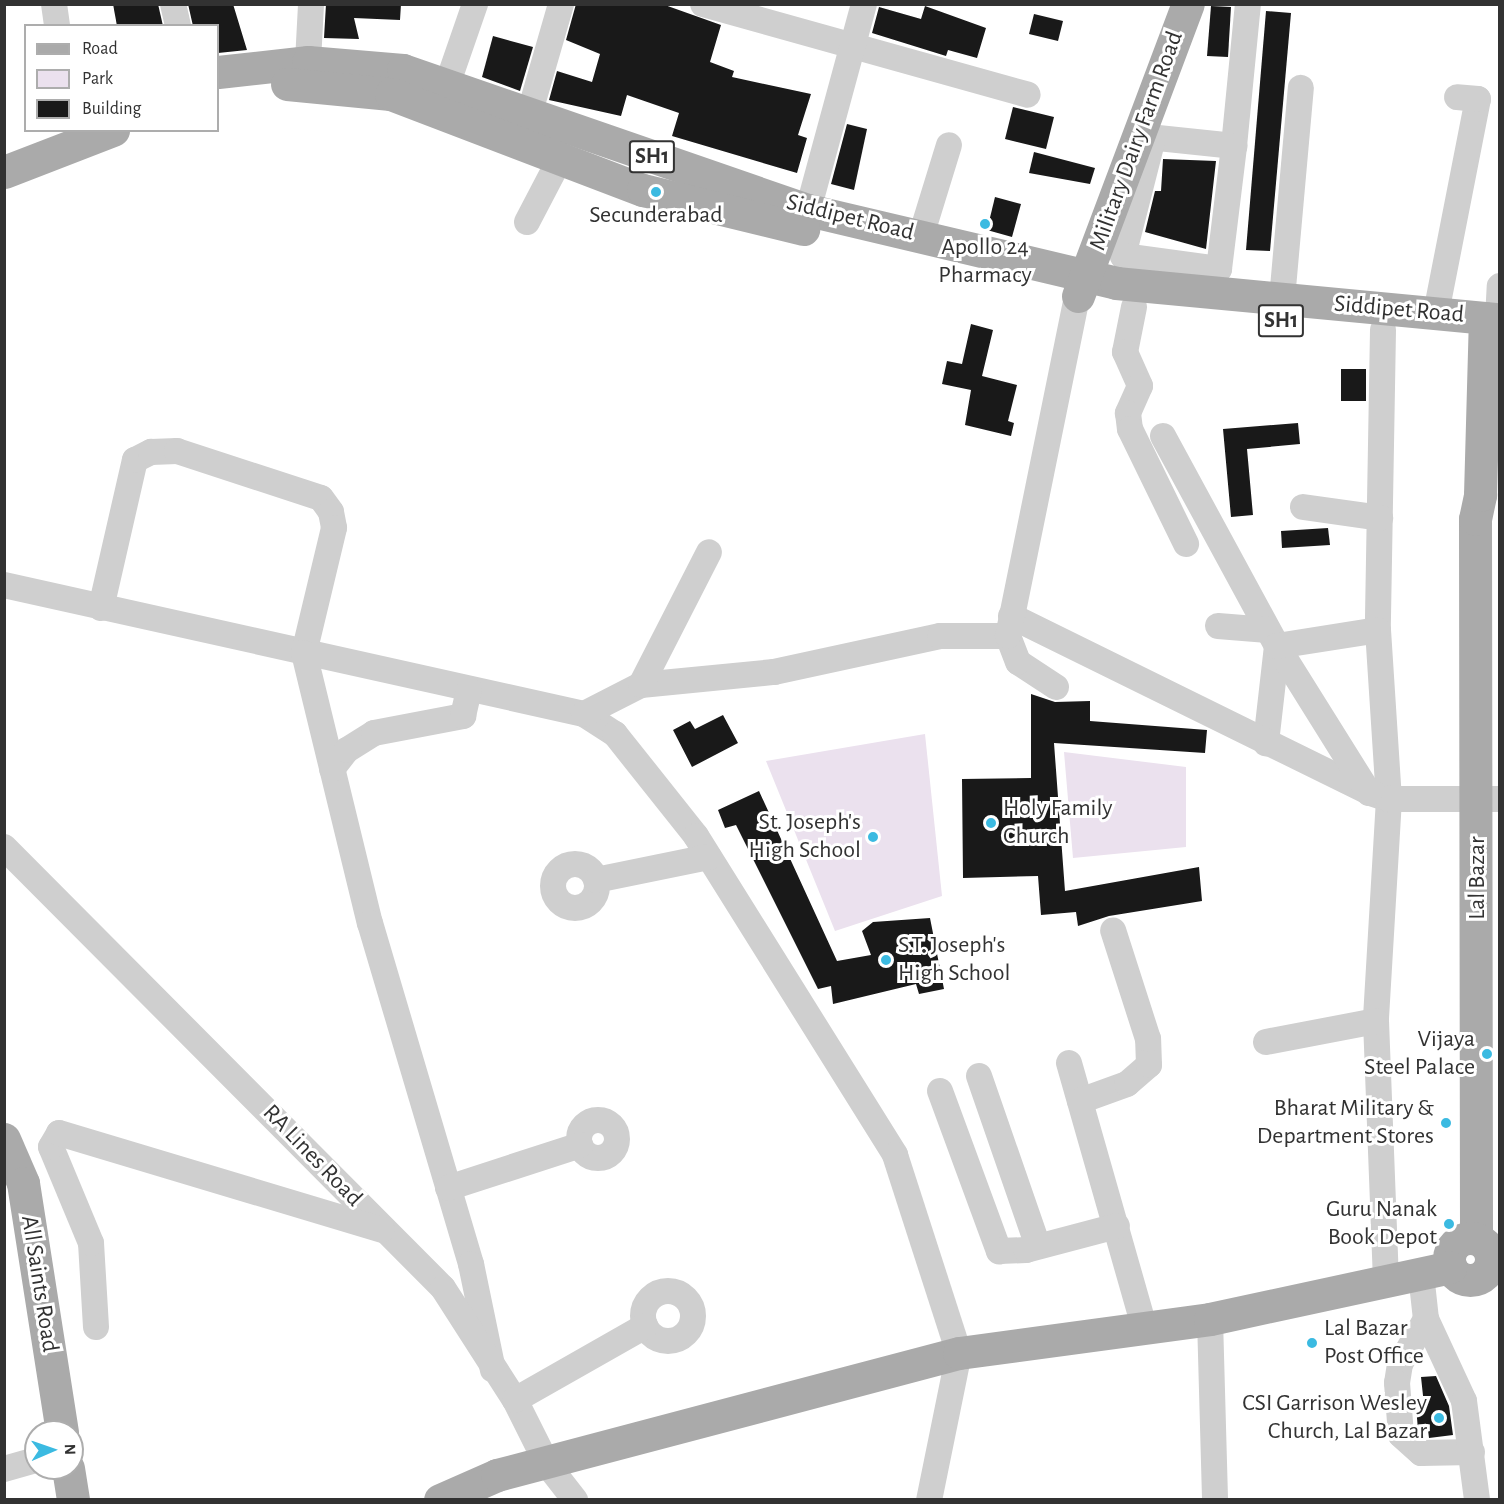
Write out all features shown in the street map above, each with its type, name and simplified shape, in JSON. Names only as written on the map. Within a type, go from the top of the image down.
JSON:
[{"type":"main road","name":"Military Dairy Farm Road","points":[[1082,288],[1146,137],[1188,4]]},
{"type":"main road","name":"Siddipet Road","points":[[219,72],[308,62],[403,70],[808,210],[921,236],[1134,307],[1383,330],[1487,327]]},
{"type":"main road","name":"Siddipet Road","points":[[219,94],[280,84],[391,94],[643,190],[1082,288],[1282,299],[1436,313],[1487,327]]},
{"type":"main road","points":[[4,150],[52,132]]},
{"type":"main road","points":[[4,172],[108,132]]},
{"type":"main road","name":"Lal Bazar","points":[[1487,327],[1475,519],[1489,799],[1489,1255]]},
{"type":"main road","name":"All Saints Road","points":[[4,1139],[23,1183],[61,1420]]},
{"type":"main road","points":[[440,1500],[497,1475],[547,1464],[959,1353],[1144,1326],[1210,1319],[1436,1270],[1469,1280],[1481,1277],[1489,1255]]},
{"type":"main road","points":[[70,1480],[73,1500]]},
{"type":"street","points":[[54,4],[57,24]]},
{"type":"street","points":[[173,4],[178,24]]},
{"type":"street","points":[[308,62],[311,4]]},
{"type":"street","points":[[447,85],[475,4]]},
{"type":"street","points":[[529,115],[561,4]]},
{"type":"street","points":[[704,4],[1028,95]]},
{"type":"street","points":[[808,210],[864,4]]},
{"type":"street","points":[[1234,146],[1146,137],[1124,256],[1219,268],[1234,146],[1248,4]]},
{"type":"street","points":[[1282,299],[1301,88]]},
{"type":"street","points":[[1436,313],[1478,99],[1457,97]]},
{"type":"street","points":[[921,236],[949,145]]},
{"type":"street","points":[[528,222],[561,157]]},
{"type":"street","points":[[1487,327],[1500,286]]},
{"type":"street","points":[[1056,687],[1018,662],[1010,626],[1082,288]]},
{"type":"street","points":[[1134,307],[1125,352],[1140,386],[1128,413],[1130,429],[1186,544]]},
{"type":"street","points":[[1383,330],[1378,630],[1379,796],[1376,1020],[1386,1280]]},
{"type":"street","points":[[1163,436],[1272,638],[1379,796]]},
{"type":"street","points":[[101,608],[135,460],[151,452],[177,451],[321,498],[331,512],[334,528],[303,653],[370,923],[448,1188],[493,1370]]},
{"type":"street","points":[[1303,507],[1380,518]]},
{"type":"street","points":[[641,685],[709,552]]},
{"type":"street","points":[[4,585],[584,714],[633,753],[709,857],[896,1155],[959,1353],[929,1500]]},
{"type":"street","points":[[584,714],[641,685],[774,672],[940,636],[1010,626],[1379,796],[1489,799]]},
{"type":"street","points":[[1218,626],[1272,638],[1378,630]]},
{"type":"street","points":[[1266,743],[1272,638]]},
{"type":"street","points":[[332,769],[347,750],[374,733],[463,716],[469,690]]},
{"type":"street","name":"RA Lines Road","points":[[4,847],[443,1288],[514,1400],[547,1464],[575,1500]]},
{"type":"street","points":[[596,880],[709,857]]},
{"type":"street","points":[[1080,1101],[1127,1084],[1149,1065],[1148,1039],[1113,930]]},
{"type":"street","points":[[1266,1042],[1376,1020]]},
{"type":"street","points":[[1069,1063],[1144,1326]]},
{"type":"street","points":[[979,1076],[1038,1246]]},
{"type":"street","points":[[940,1091],[999,1251],[1038,1246],[1117,1226]]},
{"type":"street","points":[[96,1327],[91,1243],[51,1147],[59,1133],[385,1231]]},
{"type":"street","points":[[448,1188],[580,1145]]},
{"type":"street","points":[[1436,1270],[1426,1319],[1400,1364],[1401,1435],[1421,1454],[1472,1452]]},
{"type":"street","points":[[1210,1319],[1215,1500]]},
{"type":"street","points":[[1426,1319],[1464,1401],[1477,1500]]},
{"type":"street","points":[[514,1400],[645,1326]]},
{"type":"street","points":[[4,1469],[24,1463]]},
{"type":"green space","points":[[925,734],[942,896],[835,931],[766,761]]},
{"type":"green space","points":[[1064,752],[1186,767],[1186,847],[1073,858]]},
{"type":"building","points":[[113,4],[158,4],[163,24],[117,24]]},
{"type":"building","points":[[188,4],[233,4],[247,50],[219,53],[219,24],[193,24]]},
{"type":"building","points":[[326,4],[401,4],[400,20],[354,18],[359,39],[324,38]]},
{"type":"building","points":[[576,4],[662,4],[721,25],[710,62],[734,71],[732,77],[811,94],[798,135],[807,138],[797,173],[672,136],[679,113],[627,95],[621,116],[549,100],[557,71],[592,82],[600,54],[566,40]]},
{"type":"building","points":[[925,6],[986,28],[977,58],[948,50],[946,56],[872,33],[879,7],[921,19]]},
{"type":"building","points":[[1211,6],[1231,7],[1228,57],[1207,56]]},
{"type":"building","points":[[1266,11],[1291,13],[1270,251],[1246,250]]},
{"type":"building","points":[[1034,14],[1063,21],[1058,41],[1029,34]]},
{"type":"building","points":[[493,36],[533,47],[520,91],[482,77]]},
{"type":"building","points":[[1013,107],[1054,117],[1046,149],[1005,139]]},
{"type":"building","points":[[847,124],[867,129],[854,190],[831,184]]},
{"type":"building","points":[[1034,152],[1095,168],[1090,184],[1029,173]]},
{"type":"building","points":[[1163,159],[1216,161],[1206,249],[1145,232],[1155,191],[1161,191]]},
{"type":"building","points":[[995,197],[1021,204],[1012,237],[987,230]]},
{"type":"building","points":[[971,324],[993,330],[982,376],[1017,385],[1008,421],[1014,423],[1011,436],[965,425],[971,390],[942,384],[947,361],[962,364]]},
{"type":"building","points":[[1341,369],[1366,369],[1366,401],[1341,401]]},
{"type":"building","points":[[1298,423],[1300,444],[1247,449],[1253,515],[1231,517],[1223,429]]},
{"type":"building","points":[[1328,528],[1330,545],[1282,548],[1281,531]]},
{"type":"building","points":[[1031,694],[1055,702],[1090,701],[1090,721],[1207,730],[1205,753],[1054,743],[1065,891],[1199,867],[1202,901],[1109,916],[1078,926],[1076,912],[1041,915],[1038,876],[963,878],[962,779],[1031,778]]},
{"type":"building","points":[[723,715],[738,743],[692,767],[673,730],[690,721],[695,729]]},
{"type":"building","points":[[759,791],[837,961],[871,955],[862,931],[873,922],[930,918],[944,989],[919,994],[916,984],[833,1004],[831,986],[818,989],[736,825],[725,828],[718,810]]},
{"type":"building","name":"CSI Garrison Wesley Church, Lal Bazar","points":[[1436,1376],[1449,1406],[1453,1435],[1429,1438],[1428,1430],[1418,1430],[1416,1406],[1424,1405],[1421,1377]]},
{"type":"place","name":"Secunderabad","points":[[656,192]]},
{"type":"place","name":"Apollo 24 Pharmacy","points":[[985,224]]},
{"type":"place","name":"Holy Family Church","points":[[991,823]]},
{"type":"place","name":"St. Joseph's High School","points":[[873,837]]},
{"type":"place","name":"S.T. Joseph's High School","points":[[886,960]]},
{"type":"place","name":"Vijaya Steel Palace","points":[[1487,1054]]},
{"type":"place","name":"Bharat Military & Department Stores","points":[[1446,1123]]},
{"type":"place","name":"Guru Nanak Book Depot","points":[[1449,1224]]},
{"type":"place","name":"Lal Bazar Post Office","points":[[1312,1343]]},
{"type":"place","name":"CSI Garrison Wesley Church, Lal Bazar","points":[[1439,1418]]}]
